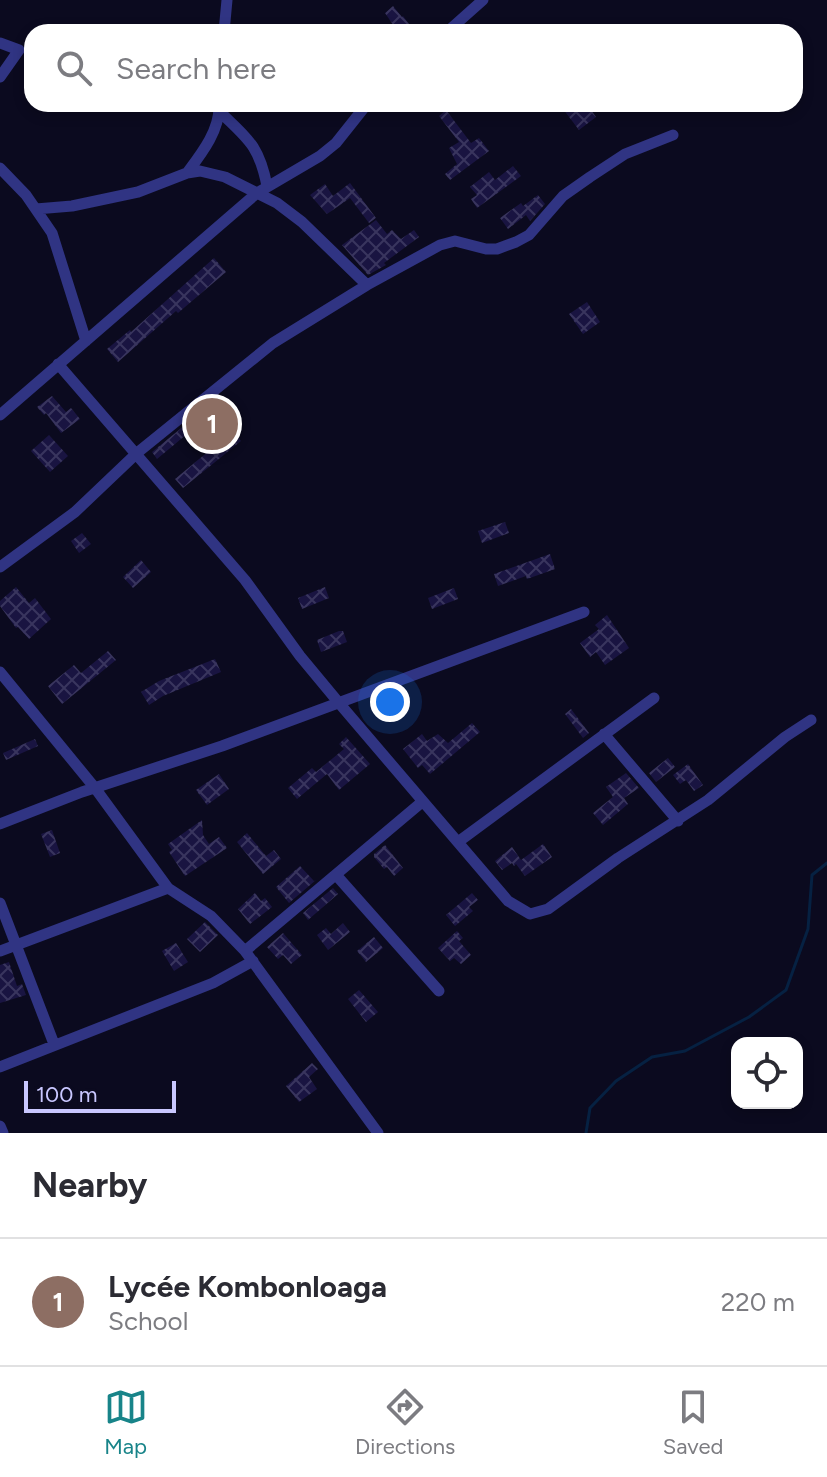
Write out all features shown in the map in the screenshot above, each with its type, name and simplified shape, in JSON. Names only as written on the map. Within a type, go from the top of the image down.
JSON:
[{"type":"street","points":[[225,24],[227,0]]},
{"type":"street","points":[[456,24],[483,0]]},
{"type":"street","points":[[0,43],[19,50],[0,77]]},
{"type":"street","points":[[187,173],[208,146],[218,112]]},
{"type":"street","points":[[223,112],[260,156],[262,189]]},
{"type":"street","points":[[0,415],[262,189],[303,167],[336,143],[361,112]]},
{"type":"street","points":[[0,567],[75,512],[137,453],[273,343],[367,285],[440,245],[455,241],[497,249],[516,242],[529,235],[563,196],[590,177],[625,154],[673,135]]},
{"type":"street","points":[[0,168],[36,209],[52,233],[86,341]]},
{"type":"street","points":[[36,209],[72,206],[138,192],[200,171],[262,189],[302,222],[367,285]]},
{"type":"street","points":[[58,364],[85,399],[137,453],[245,580],[300,656],[422,802],[508,901],[530,914],[548,909],[618,858],[678,821],[811,720]]},
{"type":"street","points":[[0,824],[95,788],[222,746],[584,612]]},
{"type":"street","points":[[0,672],[95,788],[168,888],[211,916],[249,956],[378,1133]]},
{"type":"street","points":[[458,842],[654,698]]},
{"type":"street","points":[[604,734],[678,821]]},
{"type":"street","points":[[0,1067],[213,983],[249,956],[422,802]]},
{"type":"street","points":[[337,876],[439,991]]},
{"type":"street","points":[[0,951],[168,888]]},
{"type":"street","points":[[0,903],[54,1044]]},
{"type":"street","points":[[0,1126],[3,1133]]},
{"type":"building","points":[[393,6],[409,24],[393,24],[385,13]]},
{"type":"building","points":[[448,112],[471,143],[479,138],[489,151],[450,180],[445,174],[457,164],[449,148],[459,142],[439,116]]},
{"type":"building","points":[[565,112],[593,112],[596,117],[579,130]]},
{"type":"building","points":[[513,166],[521,176],[477,208],[471,199],[477,195],[470,187],[489,172],[495,180]]},
{"type":"building","points":[[350,183],[376,218],[369,223],[350,198],[327,214],[310,195],[325,184],[333,196]]},
{"type":"building","points":[[538,195],[545,204],[530,221],[526,215],[508,229],[500,218]]},
{"type":"building","points":[[376,220],[387,234],[392,230],[401,239],[414,230],[419,237],[384,263],[386,265],[368,275],[342,245]]},
{"type":"building","points":[[214,258],[226,272],[118,362],[107,349],[131,332]]},
{"type":"building","points":[[587,302],[600,322],[583,334],[569,314]]},
{"type":"building","points":[[52,396],[66,412],[71,408],[80,419],[61,433],[46,413],[44,415],[37,407]]},
{"type":"building","points":[[212,403],[217,409],[157,459],[152,452]]},
{"type":"building","points":[[233,431],[241,441],[183,488],[175,479]]},
{"type":"building","points":[[49,435],[68,456],[50,472],[31,451]]},
{"type":"building","points":[[505,522],[509,533],[482,543],[478,531]]},
{"type":"building","points":[[82,533],[91,544],[79,553],[71,541]]},
{"type":"building","points":[[550,554],[555,569],[498,586],[494,574]]},
{"type":"building","points":[[141,560],[151,572],[133,588],[123,577]]},
{"type":"building","points":[[16,587],[29,603],[35,598],[51,619],[29,639],[16,628],[0,606],[0,601]]},
{"type":"building","points":[[325,587],[329,598],[302,609],[298,598]]},
{"type":"building","points":[[454,588],[458,599],[432,609],[428,598]]},
{"type":"building","points":[[607,615],[629,648],[605,665],[596,652],[590,657],[580,643],[599,629],[595,625]]},
{"type":"building","points":[[343,631],[347,642],[321,652],[317,640]]},
{"type":"building","points":[[108,651],[116,660],[62,704],[48,686],[74,665],[81,673]]},
{"type":"building","points":[[215,659],[221,672],[149,705],[141,692],[159,681]]},
{"type":"building","points":[[571,709],[589,733],[583,738],[565,714]]},
{"type":"building","points":[[472,723],[480,732],[430,774],[422,765],[418,768],[403,749],[422,734],[427,741],[438,734],[448,743]]},
{"type":"building","points":[[346,737],[370,764],[339,790],[327,774],[297,799],[288,788],[312,768],[316,772],[344,749],[339,744]]},
{"type":"building","points":[[35,739],[38,746],[6,760],[3,753]]},
{"type":"building","points":[[668,758],[675,767],[656,782],[649,773]]},
{"type":"building","points":[[688,764],[703,785],[694,791],[686,780],[680,784],[673,775]]},
{"type":"building","points":[[626,773],[639,788],[624,798],[628,804],[603,825],[593,813],[613,797],[606,787]]},
{"type":"building","points":[[219,774],[229,789],[207,805],[196,790]]},
{"type":"building","points":[[202,820],[203,835],[209,844],[219,837],[227,848],[185,876],[169,852],[172,850],[168,844]]},
{"type":"building","points":[[52,830],[60,853],[50,857],[41,834]]},
{"type":"building","points":[[247,833],[266,856],[274,850],[281,859],[263,874],[237,842]]},
{"type":"building","points":[[543,844],[552,857],[525,876],[516,864],[514,866],[512,863],[502,870],[495,861],[512,847],[521,860]]},
{"type":"building","points":[[385,845],[403,868],[394,876],[374,857]]},
{"type":"building","points":[[300,866],[316,880],[289,903],[276,887]]},
{"type":"building","points":[[333,888],[338,894],[308,920],[303,913]]},
{"type":"building","points":[[255,893],[261,901],[265,898],[272,907],[250,924],[238,909]]},
{"type":"building","points":[[472,893],[478,900],[469,907],[473,911],[455,926],[446,915]]},
{"type":"building","points":[[205,922],[218,935],[200,952],[187,939]]},
{"type":"building","points":[[343,923],[350,932],[328,950],[317,935],[326,928],[331,934]]},
{"type":"building","points":[[457,931],[463,938],[459,941],[471,955],[461,964],[454,958],[450,961],[438,948]]},
{"type":"building","points":[[283,933],[302,955],[291,964],[283,955],[278,959],[267,947]]},
{"type":"building","points":[[374,937],[383,948],[366,962],[357,951]]},
{"type":"building","points":[[176,943],[188,962],[174,971],[162,951]]},
{"type":"building","points":[[9,962],[17,986],[22,984],[26,995],[0,1003],[0,965]]},
{"type":"building","points":[[359,990],[378,1012],[366,1022],[348,999]]},
{"type":"building","points":[[312,1063],[318,1069],[309,1077],[317,1089],[299,1102],[286,1086]]},
{"type":"waterway","points":[[586,1133],[590,1108],[616,1081],[652,1057],[685,1051],[749,1017],[786,990],[808,929],[812,875],[827,863]]},
{"type":"place","name":"Lycée Kombonloaga","points":[[212,424]]}]
